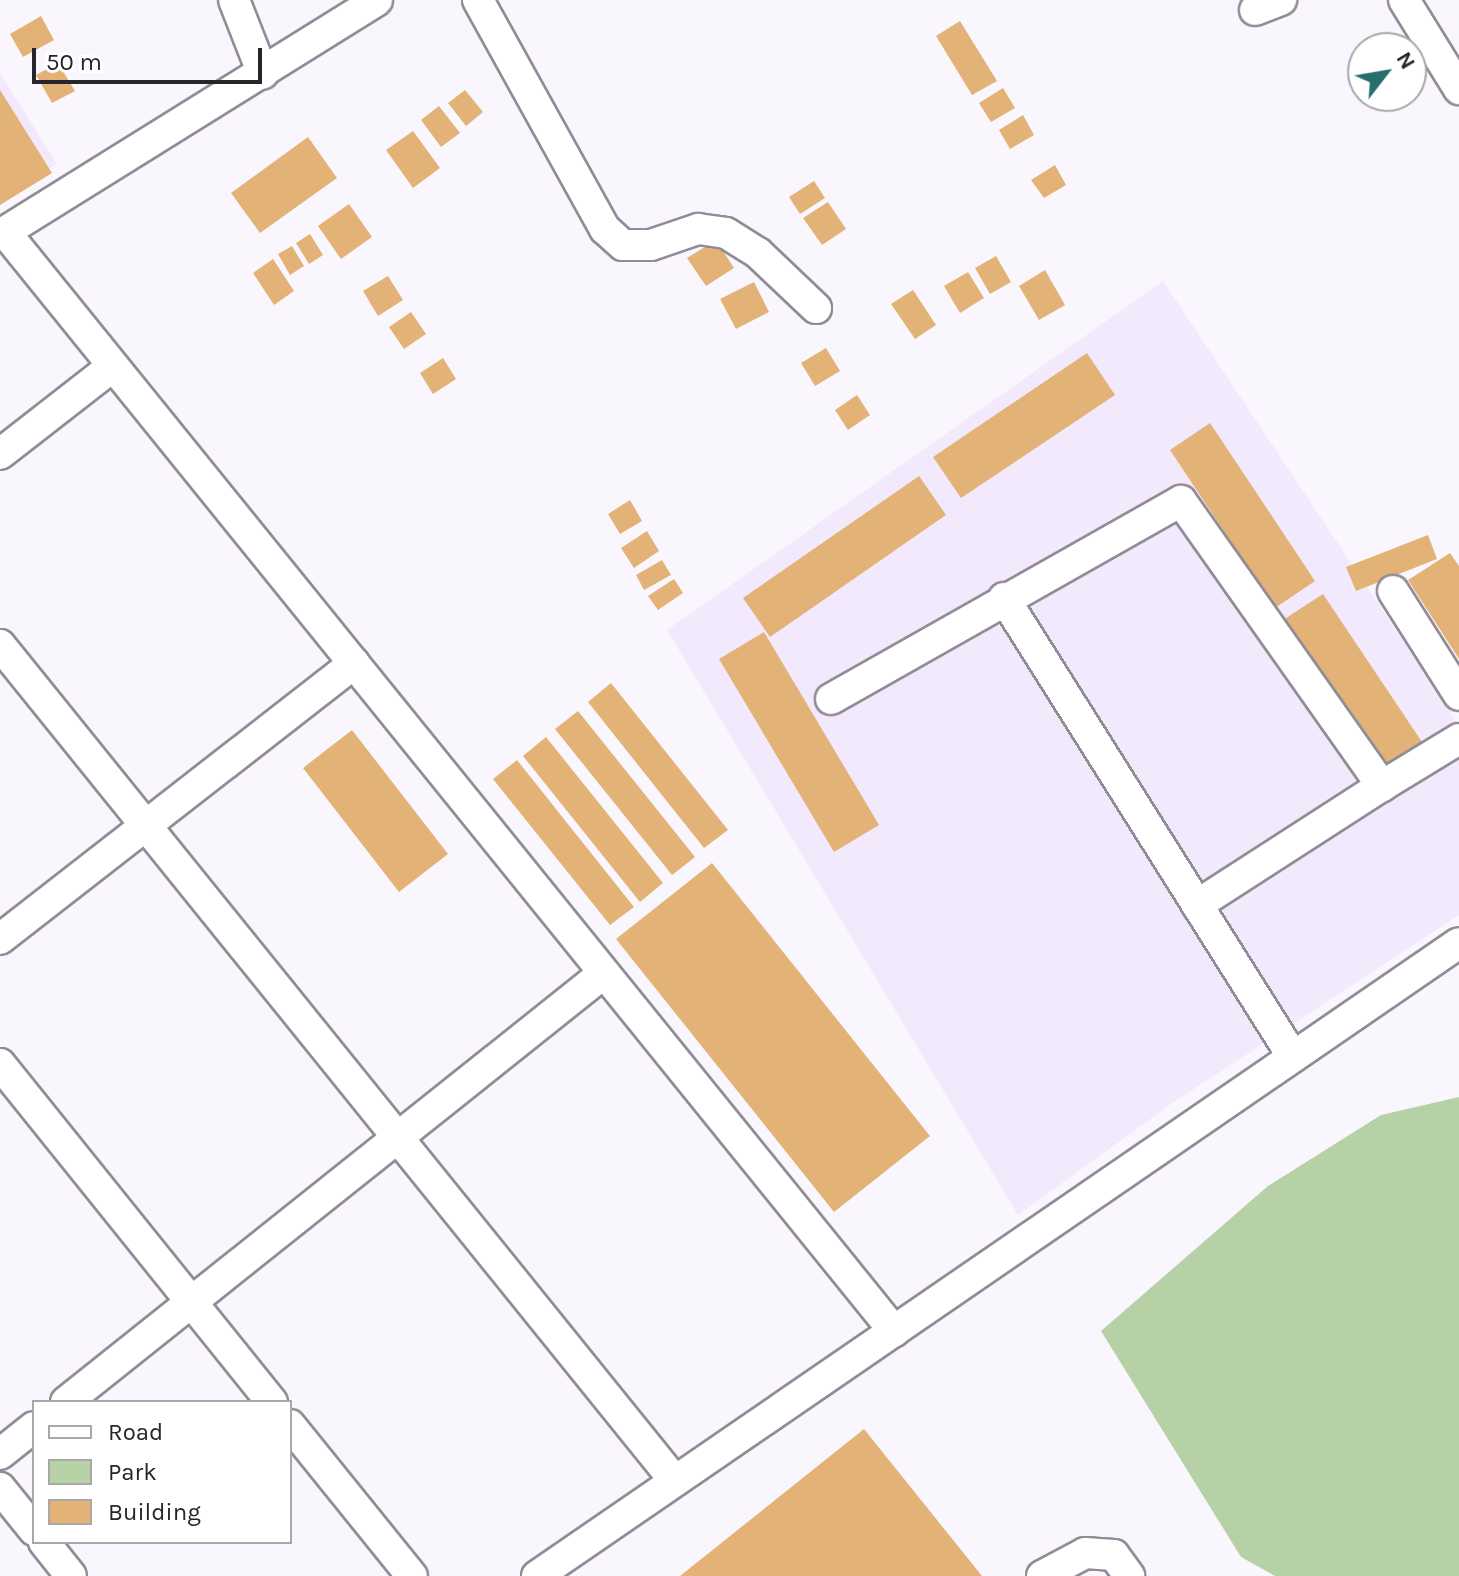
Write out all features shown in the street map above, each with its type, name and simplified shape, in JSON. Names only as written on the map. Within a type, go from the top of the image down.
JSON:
[{"type":"street","points":[[234,0],[263,74]]},
{"type":"street","points":[[377,0],[263,74],[2,234],[113,366],[894,1331]]},
{"type":"street","points":[[478,0],[605,229],[623,245],[651,245],[698,229],[726,233],[758,253],[816,308]]},
{"type":"street","points":[[1404,0],[1459,89]]},
{"type":"street","points":[[0,454],[113,366]]},
{"type":"street","points":[[831,699],[1004,598],[1181,501],[1382,786]]},
{"type":"street","points":[[1393,591],[1459,695]]},
{"type":"street","points":[[1004,598],[1293,1057]]},
{"type":"street","points":[[0,645],[675,1481]]},
{"type":"street","points":[[0,939],[354,663]]},
{"type":"street","points":[[1197,905],[1459,739]]},
{"type":"street","points":[[537,1576],[1459,943]]},
{"type":"street","points":[[69,1400],[604,973]]},
{"type":"street","points":[[0,1064],[270,1400]]},
{"type":"street","points":[[292,1427],[412,1576]]},
{"type":"street","points":[[0,1454],[32,1429]]},
{"type":"street","points":[[0,1488],[32,1528]]},
{"type":"street","points":[[46,1544],[71,1576]]},
{"type":"street","points":[[1042,1576],[1085,1553],[1114,1555],[1129,1576]]},
{"type":"shaded area","points":[[0,73],[57,164],[0,199]]},
{"type":"shaded area","points":[[1163,281],[1459,725],[1459,915],[1171,1104],[1018,1215],[667,630]]},
{"type":"green space","points":[[1459,1097],[1459,1576],[1275,1576],[1241,1557],[1101,1331],[1268,1186],[1381,1115]]},
{"type":"building","points":[[41,16],[54,40],[23,57],[10,34]]},
{"type":"building","points":[[960,21],[997,81],[972,95],[936,36]]},
{"type":"building","points":[[58,63],[75,91],[52,103],[36,75]]},
{"type":"building","points":[[1003,88],[1015,108],[991,122],[979,103]]},
{"type":"building","points":[[0,90],[52,173],[0,205]]},
{"type":"building","points":[[465,90],[483,112],[466,126],[448,103]]},
{"type":"building","points":[[439,106],[460,133],[441,147],[421,120]]},
{"type":"building","points":[[1023,115],[1034,135],[1010,149],[999,130]]},
{"type":"building","points":[[413,131],[440,168],[413,188],[386,150]]},
{"type":"building","points":[[308,137],[337,178],[260,233],[231,193]]},
{"type":"building","points":[[1055,165],[1066,185],[1044,198],[1031,180]]},
{"type":"building","points":[[814,181],[825,198],[800,214],[789,197]]},
{"type":"building","points":[[828,202],[846,229],[822,245],[803,218]]},
{"type":"building","points":[[349,204],[372,237],[341,259],[318,226]]},
{"type":"building","points":[[310,234],[323,255],[309,264],[296,243]]},
{"type":"building","points":[[716,240],[734,268],[706,286],[687,258]]},
{"type":"building","points":[[292,246],[304,266],[290,275],[278,254]]},
{"type":"building","points":[[996,256],[1011,282],[990,294],[975,268]]},
{"type":"building","points":[[273,259],[294,291],[274,305],[253,273]]},
{"type":"building","points":[[1045,270],[1065,305],[1039,320],[1019,286]]},
{"type":"building","points":[[968,272],[984,298],[960,313],[944,286]]},
{"type":"building","points":[[388,276],[403,300],[378,316],[363,291]]},
{"type":"building","points":[[754,282],[769,312],[736,329],[720,299]]},
{"type":"building","points":[[913,290],[936,325],[915,339],[891,304]]},
{"type":"building","points":[[411,312],[426,334],[404,349],[389,327]]},
{"type":"building","points":[[826,348],[840,371],[815,386],[801,363]]},
{"type":"building","points":[[1087,353],[1115,395],[961,498],[933,457]]},
{"type":"building","points":[[443,358],[456,379],[433,394],[420,373]]},
{"type":"building","points":[[857,395],[870,415],[848,430],[835,410]]},
{"type":"building","points":[[1210,423],[1315,581],[1275,608],[1170,450]]},
{"type":"building","points":[[919,476],[946,515],[770,637],[743,598]]},
{"type":"building","points":[[630,500],[642,521],[620,534],[608,514]]},
{"type":"building","points":[[647,531],[659,551],[634,568],[621,548]]},
{"type":"building","points":[[1428,535],[1437,559],[1356,591],[1346,567]]},
{"type":"building","points":[[1450,553],[1459,566],[1459,659],[1408,580]]},
{"type":"building","points":[[662,560],[671,575],[644,590],[636,575]]},
{"type":"building","points":[[674,579],[683,593],[658,610],[648,596]]},
{"type":"building","points":[[1323,594],[1428,751],[1388,777],[1283,620]]},
{"type":"building","points":[[764,632],[879,825],[834,852],[719,659]]},
{"type":"building","points":[[611,683],[728,830],[704,848],[588,702]]},
{"type":"building","points":[[578,711],[695,857],[672,875],[555,729]]},
{"type":"building","points":[[352,730],[448,854],[399,892],[303,768]]},
{"type":"building","points":[[546,737],[663,883],[640,902],[523,756]]},
{"type":"building","points":[[517,760],[634,907],[610,925],[493,779]]},
{"type":"building","points":[[712,863],[930,1136],[834,1212],[616,939]]},
{"type":"building","points":[[864,1429],[982,1576],[680,1576]]}]
